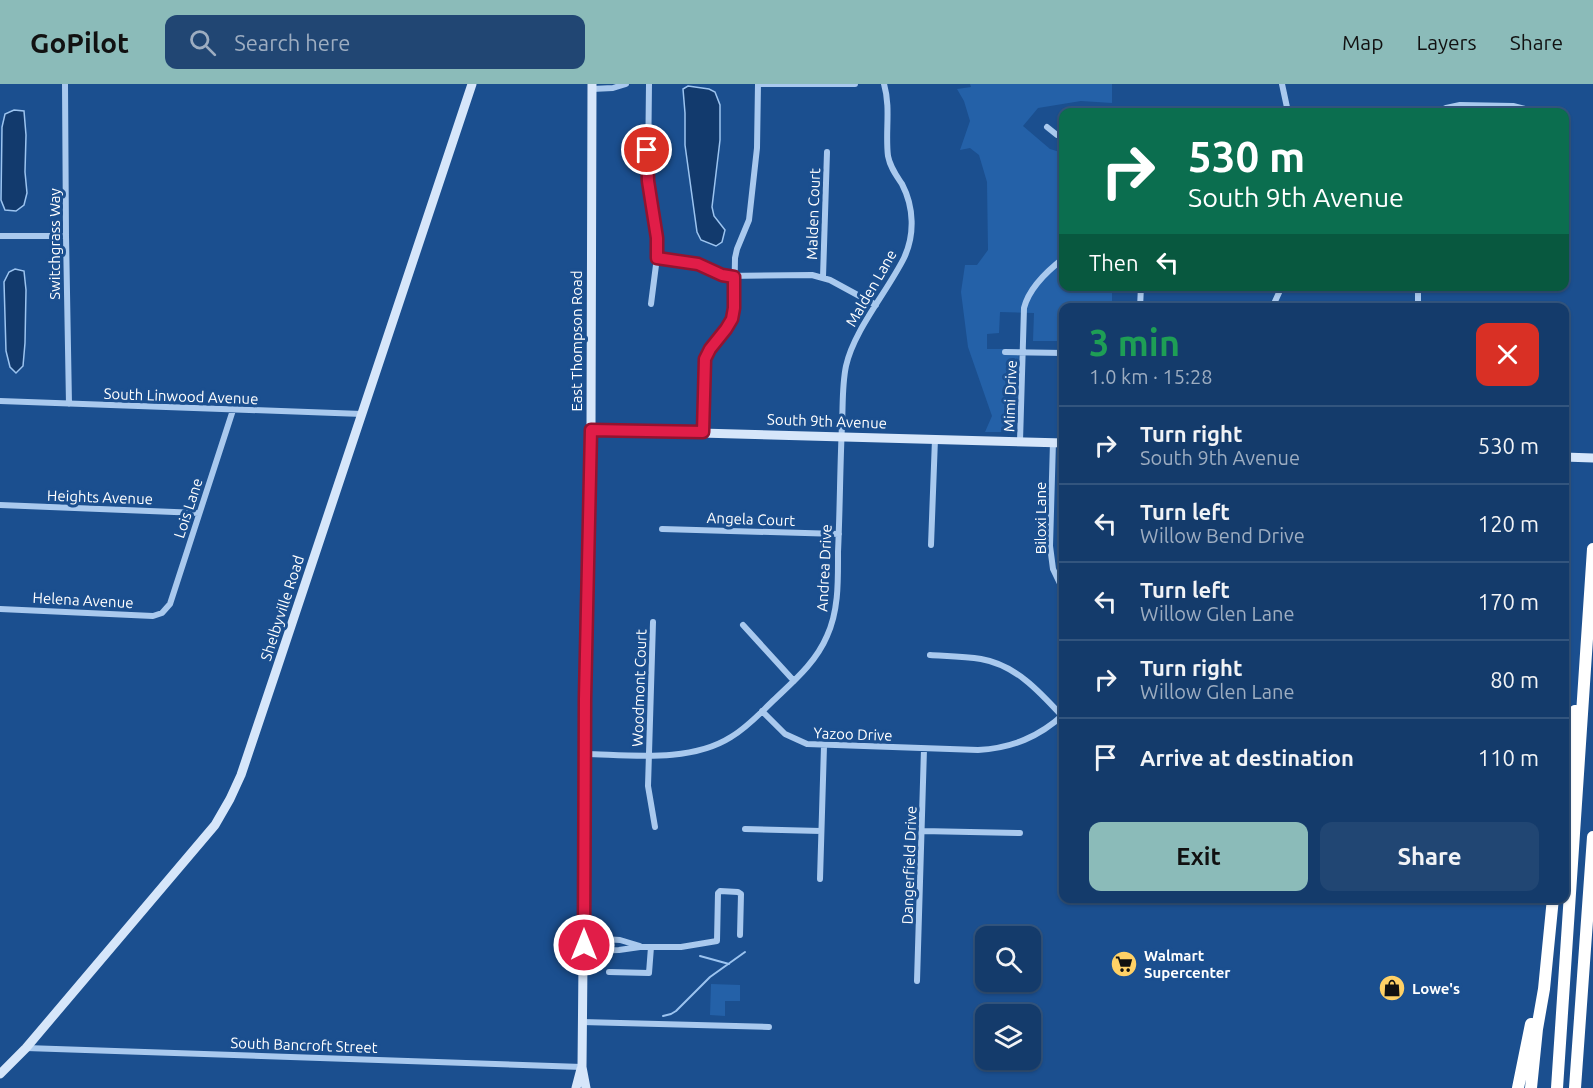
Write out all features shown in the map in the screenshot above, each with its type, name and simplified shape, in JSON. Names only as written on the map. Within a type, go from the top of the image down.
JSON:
[{"type":"highway","points":[[1557,1088],[1593,549]]},
{"type":"highway","points":[[1569,756],[1585,657]]},
{"type":"highway","points":[[1575,1088],[1593,837]]},
{"type":"highway","points":[[1531,1088],[1552,903]]},
{"type":"highway","points":[[1518,1088],[1551,914]]},
{"type":"main road","name":"Shelbyville Road","points":[[0,1074],[26,1048],[207,835],[230,799],[244,766],[472,84]]},
{"type":"main road","name":"East Thompson Road","points":[[586,1088],[582,1066],[582,1022],[591,430],[592,86]]},
{"type":"main road","name":"South 9th Avenue","points":[[591,430],[1058,442]]},
{"type":"main road","points":[[1569,457],[1593,458]]},
{"type":"main road","name":"East Thompson Road","points":[[576,1088],[582,1066]]},
{"type":"street","name":"Switchgrass Way","points":[[65,84],[69,404]]},
{"type":"street","points":[[592,86],[613,88],[626,84]]},
{"type":"street","points":[[649,84],[647,166],[657,238],[657,258],[651,304]]},
{"type":"street","points":[[703,432],[705,359],[732,319],[734,265],[737,249],[749,220],[757,148],[758,84],[855,84]]},
{"type":"street","name":"Malden Lane","points":[[841,436],[844,378],[848,356],[904,258],[911,235],[912,219],[907,196],[888,159],[888,105],[884,84]]},
{"type":"street","points":[[1282,84],[1287,108]]},
{"type":"street","points":[[1446,108],[1461,105],[1521,108]]},
{"type":"street","points":[[1047,127],[1059,135]]},
{"type":"street","name":"Malden Court","points":[[823,277],[827,152]]},
{"type":"street","points":[[0,236],[66,236]]},
{"type":"street","points":[[657,258],[698,264],[722,275],[734,277],[812,275],[823,277],[876,305]]},
{"type":"street","points":[[1023,352],[1024,314],[1027,298],[1035,286],[1059,263]]},
{"type":"street","name":"Mimi Drive","points":[[1005,352],[1059,353]]},
{"type":"street","name":"Mimi Drive","points":[[1020,441],[1023,352]]},
{"type":"street","name":"South Linwood Avenue","points":[[0,401],[362,414]]},
{"type":"street","name":"Lois Lane","points":[[163,612],[170,604],[233,410]]},
{"type":"street","name":"Andrea Drive","points":[[762,711],[795,681],[815,658],[831,626],[837,593],[841,436]]},
{"type":"street","points":[[931,545],[934,439]]},
{"type":"street","name":"Biloxi Lane","points":[[1058,442],[1050,546],[1053,569],[1059,582]]},
{"type":"street","name":"Heights Avenue","points":[[0,505],[199,513]]},
{"type":"street","name":"Angela Court","points":[[662,529],[839,534]]},
{"type":"street","name":"Helena Avenue","points":[[0,609],[153,616],[163,612]]},
{"type":"street","name":"Woodmont Court","points":[[653,622],[648,786],[655,827]]},
{"type":"street","points":[[743,625],[795,681]]},
{"type":"street","points":[[930,655],[981,659],[1010,669],[1034,687],[1059,711]]},
{"type":"street","points":[[585,754],[673,755],[690,753],[713,746],[742,730],[762,711]]},
{"type":"street","name":"Yazoo Drive","points":[[762,711],[778,729],[790,738],[807,744],[978,750],[1011,746],[1036,735],[1059,718]]},
{"type":"street","points":[[820,879],[824,746]]},
{"type":"street","name":"Dangerfield Drive","points":[[917,981],[924,748]]},
{"type":"street","points":[[745,829],[821,831]]},
{"type":"street","points":[[922,831],[1020,833]]},
{"type":"street","points":[[584,938],[620,940],[651,947],[681,947],[717,941],[718,893],[720,891],[740,893],[740,935]]},
{"type":"street","points":[[583,951],[619,950],[640,946]]},
{"type":"street","points":[[609,972],[649,973],[651,947]]},
{"type":"street","points":[[582,1022],[769,1026]]},
{"type":"street","name":"South Bancroft Street","points":[[26,1048],[582,1066]]},
{"type":"shaded area","points":[[970,84],[1112,84],[1112,103],[1081,101],[1038,108],[1023,126],[1050,149],[1059,152],[1059,291],[1112,291],[1112,303],[1059,303],[1059,341],[1033,341],[1034,313],[1000,312],[999,333],[987,334],[987,349],[1019,349],[1017,422],[1012,432],[985,432],[992,416],[968,347],[961,292],[965,265],[977,265],[988,250],[987,182],[979,155],[970,148],[960,150],[970,121],[964,101],[957,89],[971,87]]},
{"type":"shaded area","points":[[688,86],[715,92],[720,105],[720,140],[712,207],[714,216],[725,230],[722,242],[716,246],[701,240],[697,232],[685,145],[683,89]]},
{"type":"shaded area","points":[[14,110],[24,111],[26,135],[27,193],[24,205],[16,211],[5,210],[1,200],[2,127],[5,114]]},
{"type":"shaded area","points":[[15,269],[24,271],[26,290],[23,366],[16,373],[10,367],[6,351],[4,282],[9,272]]},
{"type":"shaded area","points":[[711,984],[740,985],[740,1001],[725,1001],[725,1016],[710,1015]]},
{"type":"waterway","points":[[663,1016],[676,1011],[710,977],[745,952]]},
{"type":"waterway","points":[[700,956],[729,964]]},
{"type":"place","name":"Walmart Supercenter","points":[[1124,964]]},
{"type":"place","name":"Lowe's","points":[[1392,988]]},
{"type":"route","points":[[584,945],[585,699],[591,430],[703,432],[706,355],[730,324],[734,312],[734,277],[722,275],[703,265],[657,258],[657,238],[648,181],[647,150]]}]
